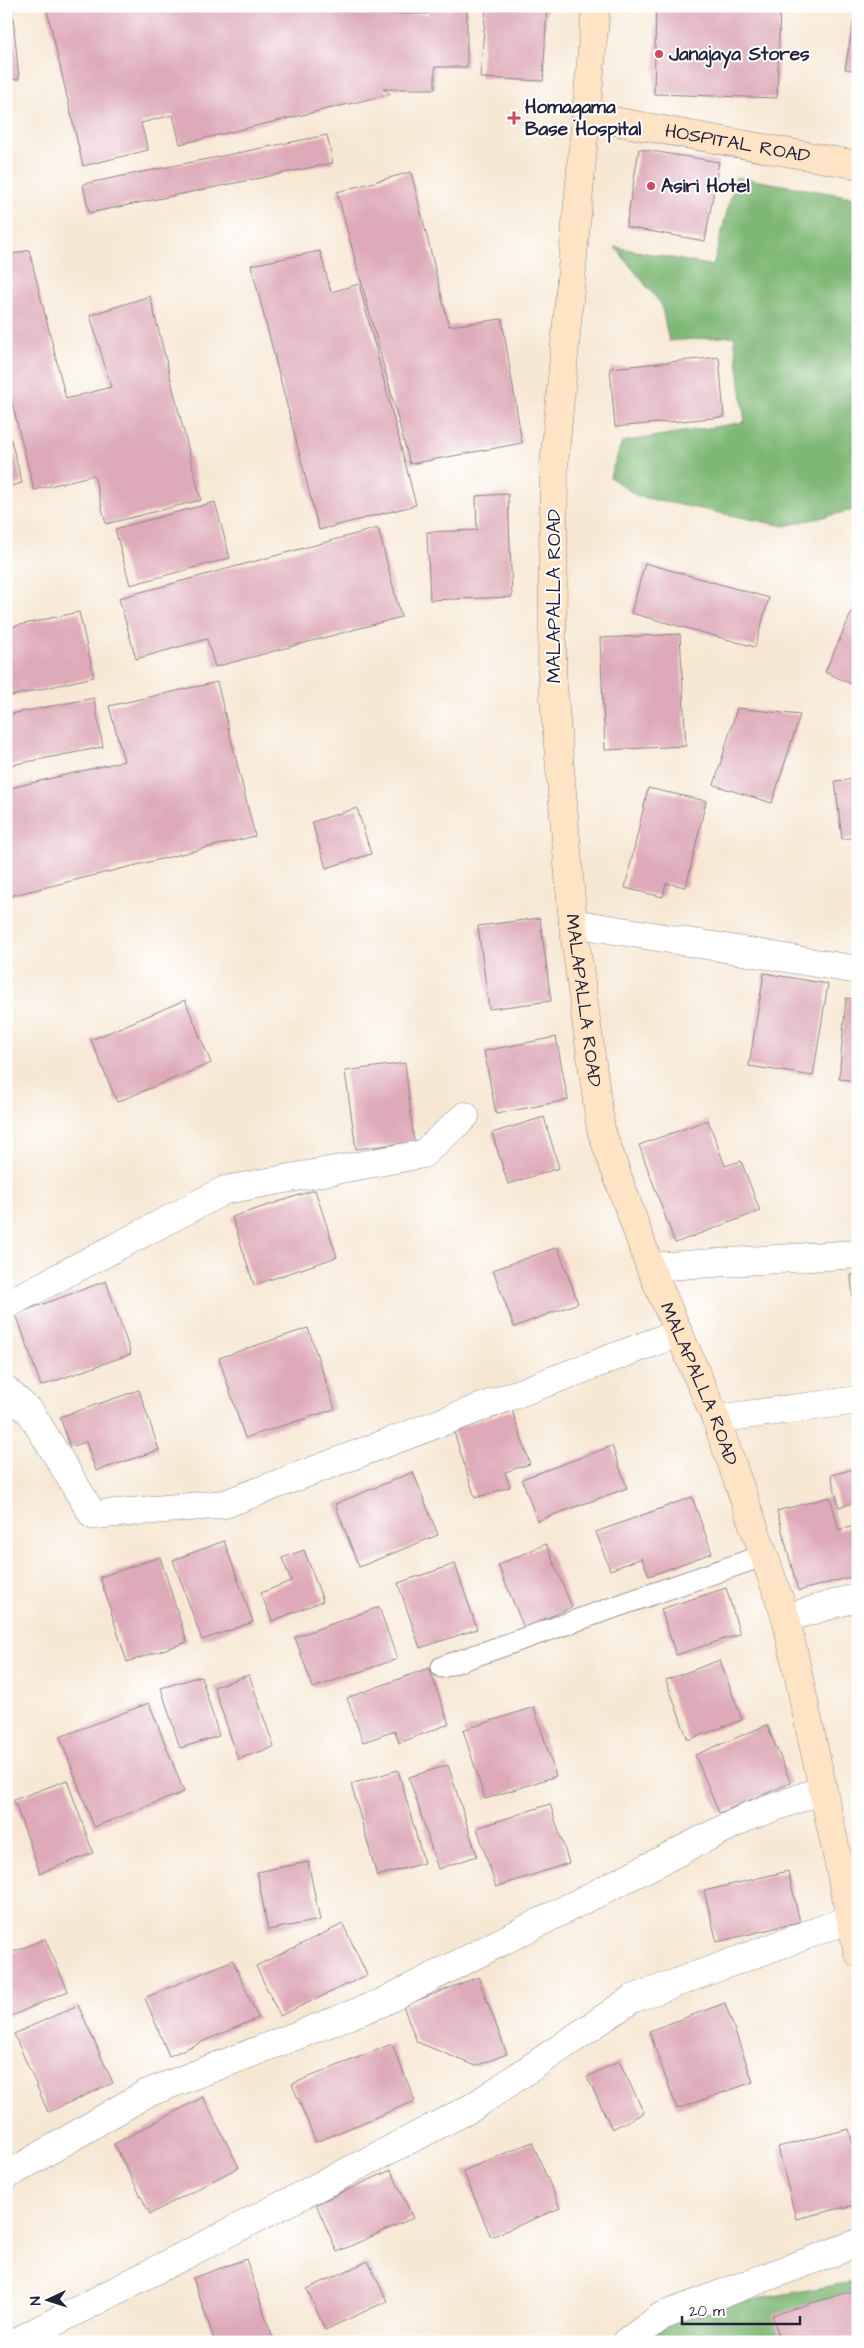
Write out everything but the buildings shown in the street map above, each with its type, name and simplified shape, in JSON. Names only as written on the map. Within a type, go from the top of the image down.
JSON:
[{"type":"street","name":"MALAPALLA ROAD","points":[[596,6],[554,465],[552,673],[573,923],[600,1130],[650,1267],[716,1419],[786,1618],[858,1953]]},
{"type":"street","name":"HOSPITAL ROAD","points":[[586,116],[858,165]]},
{"type":"street","points":[[573,923],[858,970]]},
{"type":"street","points":[[6,1305],[225,1190],[423,1154],[465,1116]]},
{"type":"street","points":[[650,1267],[858,1254]]},
{"type":"street","points":[[6,1390],[31,1413],[93,1515],[225,1504],[678,1334]]},
{"type":"street","points":[[716,1419],[858,1400]]},
{"type":"street","points":[[786,1618],[858,1597]]},
{"type":"street","points":[[6,2176],[145,2094],[381,2003],[747,1817],[822,1790]]},
{"type":"street","points":[[16,2342],[473,2107],[632,1999],[850,1919]]},
{"type":"street","points":[[627,2342],[662,2316],[858,2243]]},
{"type":"lane","points":[[442,1667],[765,1556]]},
{"type":"green space","points":[[736,177],[858,198],[858,509],[784,526],[637,496],[610,477],[622,442],[745,422],[734,336],[669,341],[661,304],[615,247],[713,266]]},
{"type":"green space","points":[[858,2281],[858,2342],[623,2342],[662,2316]]},
{"type":"place","name":"Janajaya Stores","points":[[659,54]]},
{"type":"place","name":"Homagama Base Hospital","points":[[514,118]]},
{"type":"place","name":"Asiri Hotel","points":[[651,186]]}]
